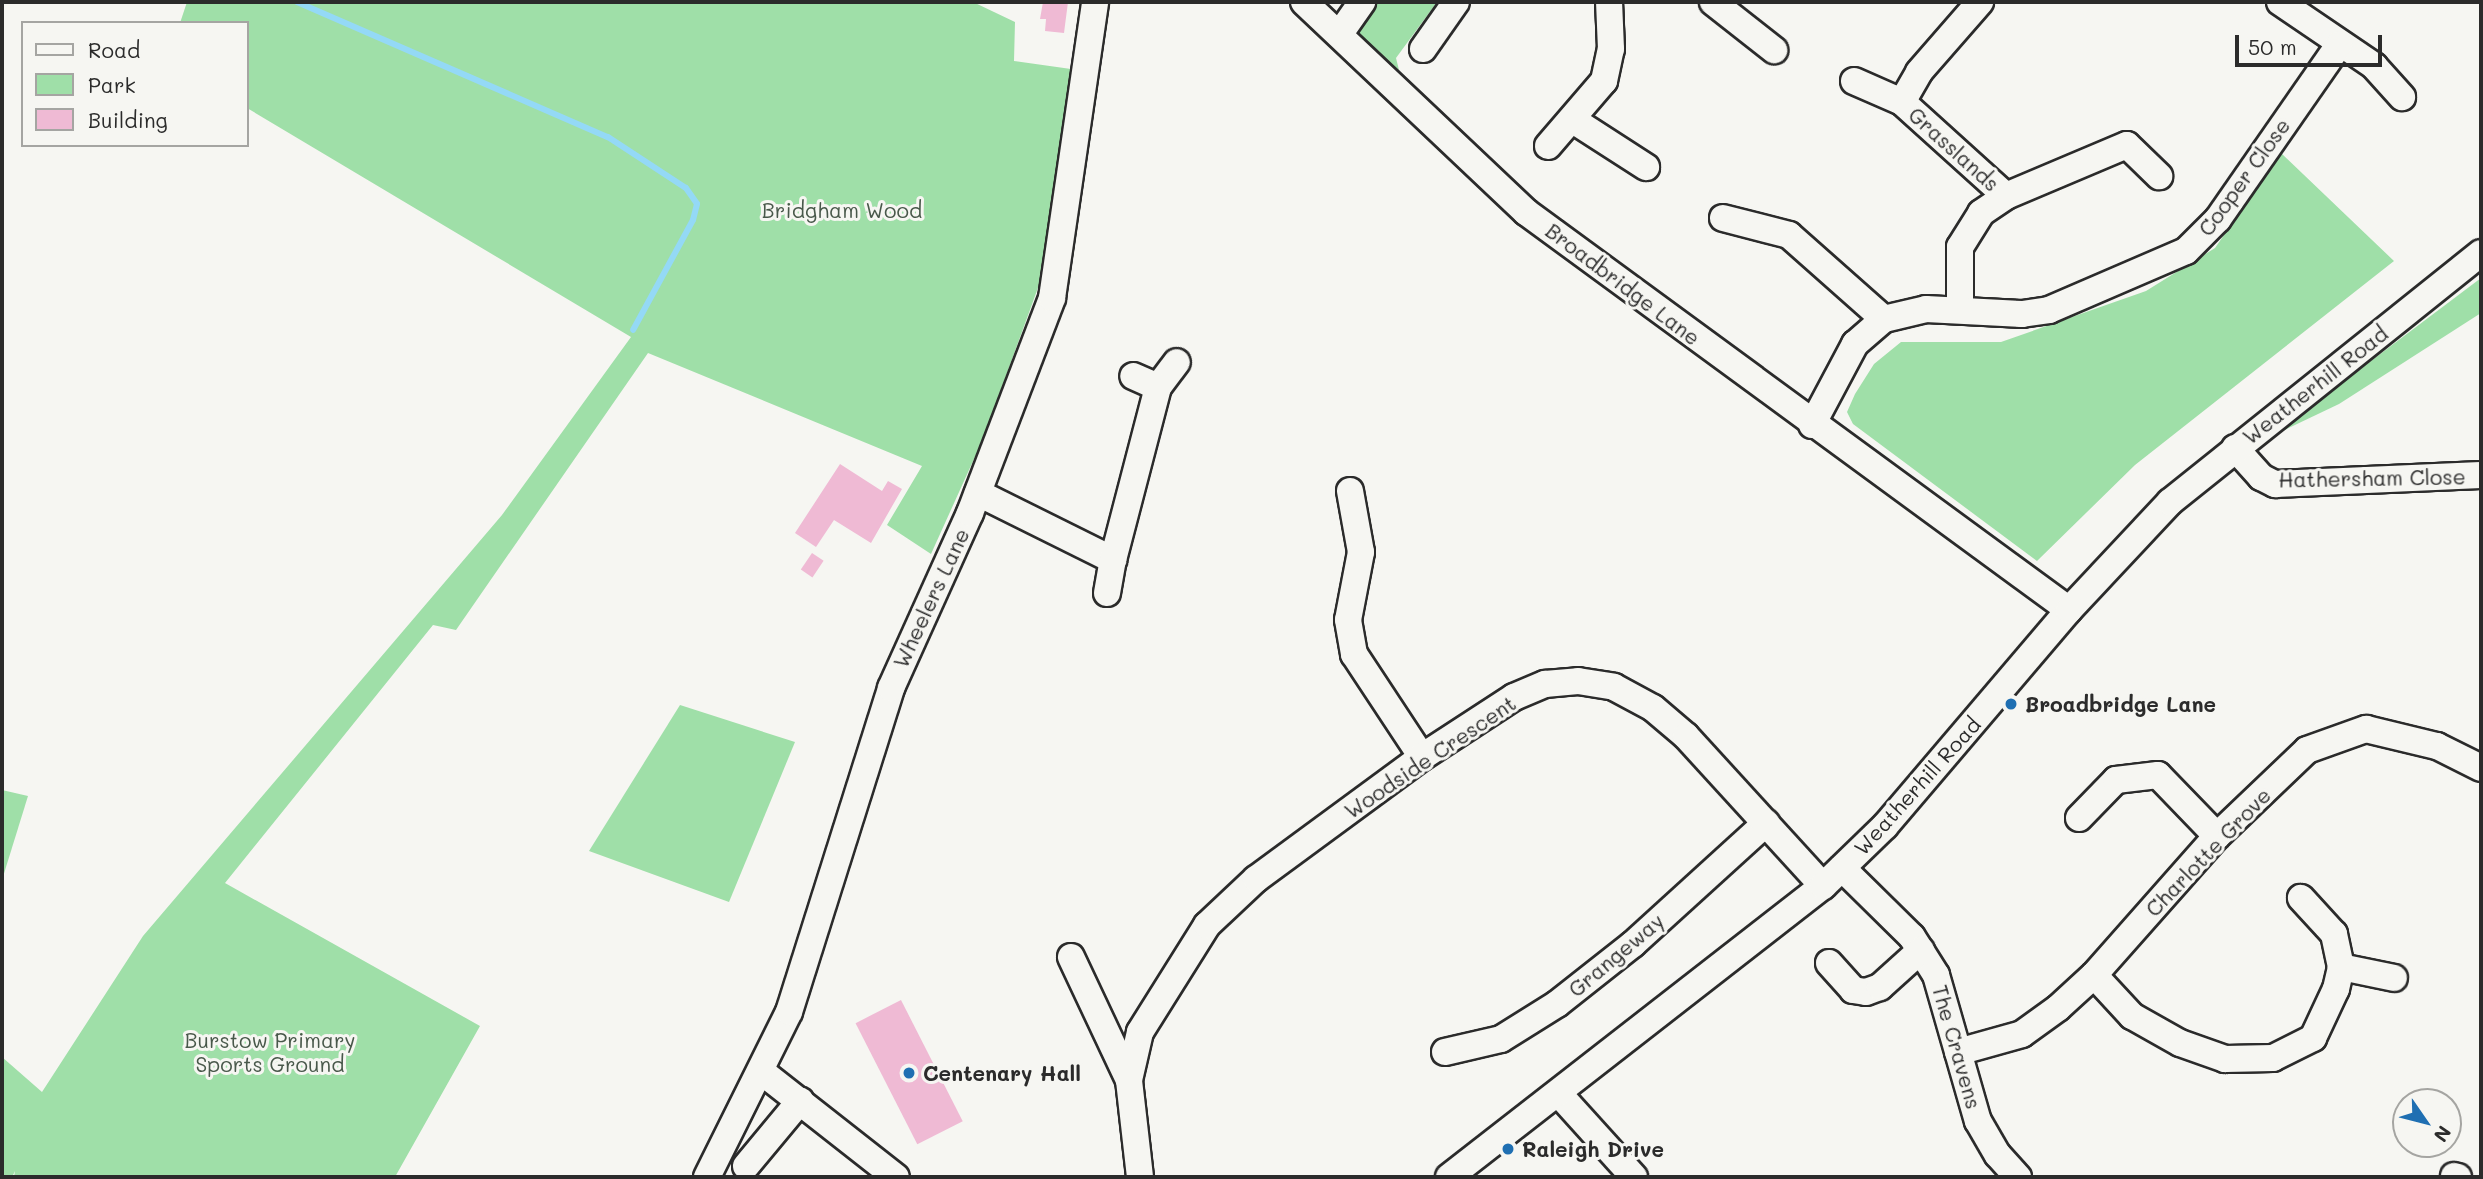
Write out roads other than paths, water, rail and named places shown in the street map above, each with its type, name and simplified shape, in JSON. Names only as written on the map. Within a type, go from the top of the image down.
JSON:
[{"type":"street","name":"Wheelers Lane","points":[[707,1177],[762,1072],[811,948],[891,688],[978,493],[1056,282],[1095,2]]},
{"type":"street","name":"Broadbridge Lane","points":[[1304,2],[1341,32],[1526,212],[1812,425],[2069,610]]},
{"type":"street","points":[[1341,32],[1362,2]]},
{"type":"street","points":[[1423,49],[1456,2]]},
{"type":"street","points":[[1548,146],[1604,81],[1611,49],[1609,2]]},
{"type":"street","points":[[1713,2],[1728,29],[1774,50]]},
{"type":"street","name":"Grasslands","points":[[1902,102],[1920,72],[1980,2]]},
{"type":"street","points":[[2280,2],[2339,45],[2374,66],[2402,97]]},
{"type":"street","name":"Cooper Close","points":[[1812,425],[1855,344],[1884,319],[1906,311],[1960,309],[2011,314],[2049,310],[2186,251],[2218,219],[2339,45]]},
{"type":"street","name":"Grasslands","points":[[1854,81],[1902,102],[2006,196]]},
{"type":"street","points":[[1573,120],[1646,167]]},
{"type":"street","name":"Grasslands","points":[[1960,309],[1960,247],[1981,213],[2006,196],[2127,145],[2159,176]]},
{"type":"street","points":[[1723,218],[1789,235],[1884,319]]},
{"type":"street","name":"Weatherhill Road","points":[[1449,1177],[1559,1094],[1833,877],[1917,791],[2069,610],[2170,502],[2481,253]]},
{"type":"street","points":[[1107,593],[1113,560],[1158,387],[1177,362]]},
{"type":"street","points":[[1133,376],[1158,387]]},
{"type":"street","name":"Hathersham Close","points":[[2235,448],[2260,477],[2275,484],[2481,475]]},
{"type":"street","points":[[1350,491],[1361,552],[1348,620],[1354,654],[1369,683],[1422,757]]},
{"type":"street","points":[[978,493],[1113,560]]},
{"type":"street","name":"Woodside Crescent","points":[[1129,1080],[1140,1032],[1208,925],[1256,879],[1422,757],[1514,697],[1545,684],[1578,681],[1614,687],[1653,708],[1686,736],[1766,823],[1833,877]]},
{"type":"street","name":"Charlotte Grove","points":[[1958,1052],[2022,1034],[2094,975],[2217,836],[2307,750],[2366,729],[2437,746],[2481,768]]},
{"type":"street","points":[[2079,818],[2116,780],[2158,775],[2217,836]]},
{"type":"street","name":"Grangeway","points":[[1445,1052],[1501,1039],[1557,1004],[1633,944],[1766,823]]},
{"type":"street","name":"The Cravens","points":[[1833,877],[1921,950],[1936,975],[1979,1121],[1998,1155],[2018,1177]]},
{"type":"street","points":[[2094,975],[2132,1016],[2180,1043],[2225,1059],[2273,1058],[2312,1038],[2336,989],[2341,967],[2334,934],[2301,898]]},
{"type":"street","points":[[1829,964],[1853,990],[1866,992],[1880,987],[1921,950]]},
{"type":"street","name":"Woodside Crescent","points":[[1071,957],[1129,1080],[1140,1177]]},
{"type":"street","points":[[2341,967],[2394,978]]},
{"type":"street","points":[[762,1072],[896,1177]]},
{"type":"street","points":[[1559,1094],[1634,1177]]},
{"type":"street","points":[[746,1166],[800,1101]]},
{"type":"waterway","points":[[297,2],[608,137],[686,188],[697,204],[693,220],[633,330]]},
{"type":"place","name":"Broadbridge Lane","points":[[2011,704]]},
{"type":"place","name":"Centenary Hall","points":[[909,1073]]},
{"type":"place","name":"Raleigh Drive","points":[[1508,1149]]},
{"type":"park label","name":"Bridgham Wood","points":[[842,210]]},
{"type":"park label","name":"Burstow Primary Sports Ground","points":[[270,1052]]}]
